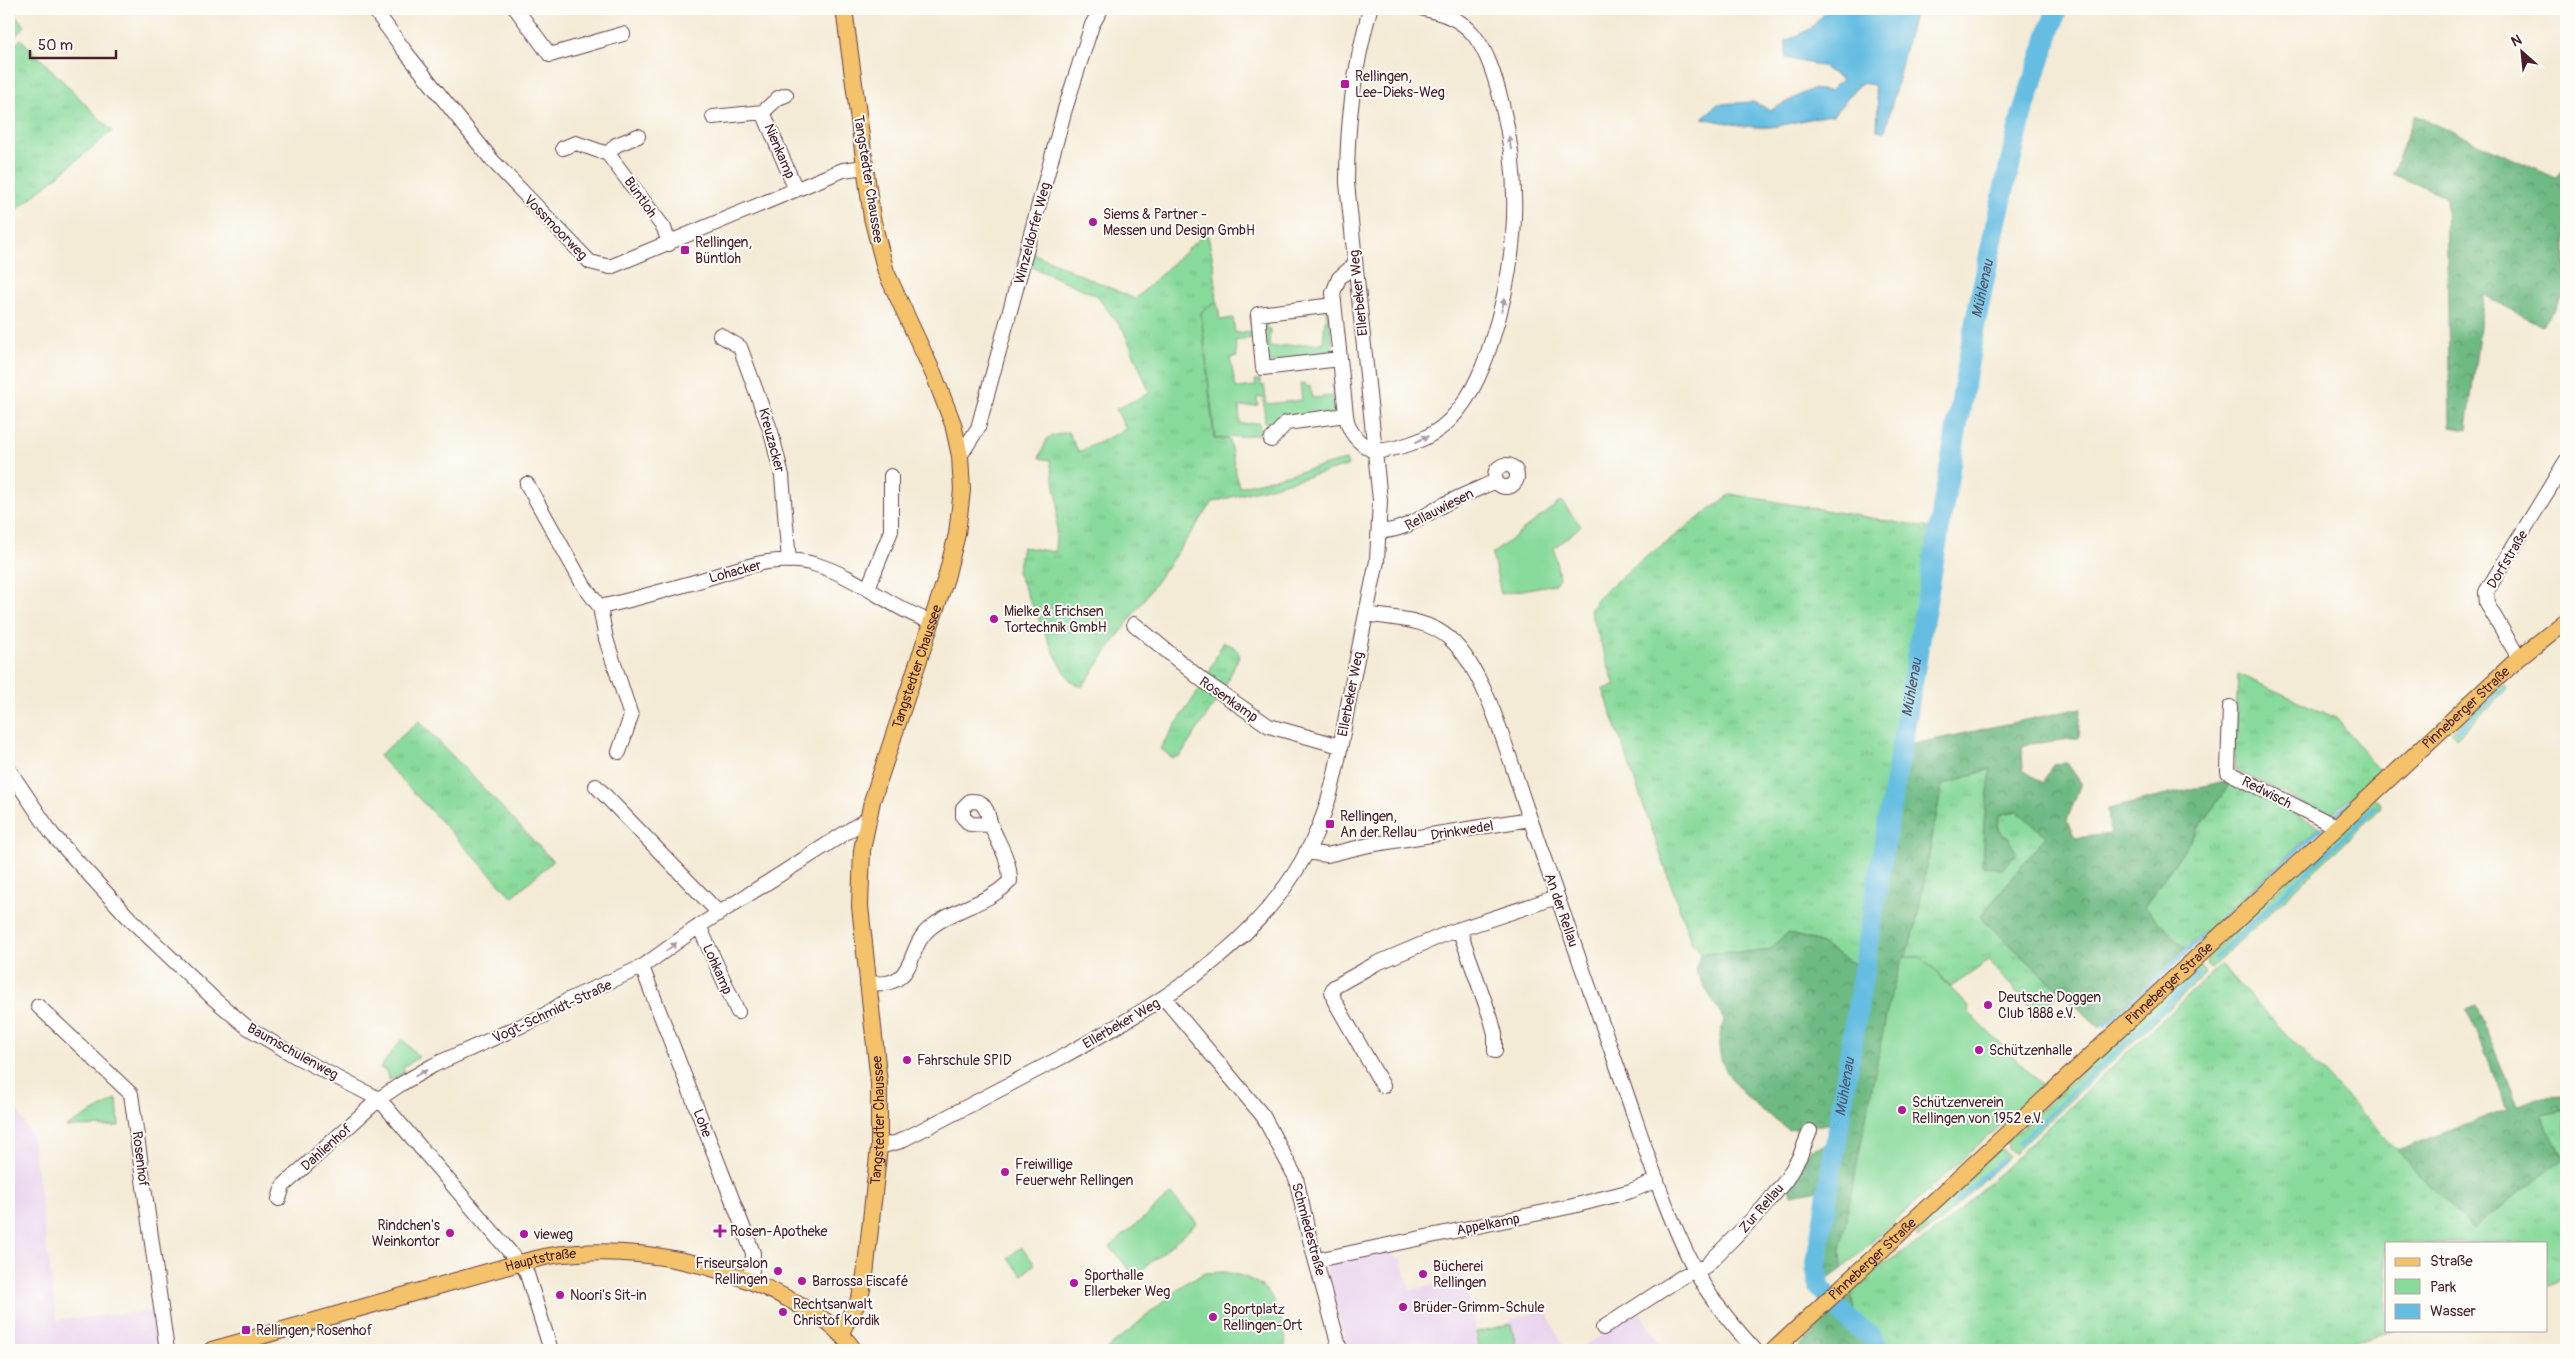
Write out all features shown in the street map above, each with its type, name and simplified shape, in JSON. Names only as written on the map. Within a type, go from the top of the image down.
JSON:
[{"type":"main road","name":"Tangstedter Chaussee","points":[[841,1332],[860,1298],[879,1147],[879,1082],[867,983],[860,880],[867,818],[932,622],[957,534],[961,512],[960,456],[944,399],[886,272],[872,218],[844,9]]},
{"type":"main road","name":"Pinneberger Straße","points":[[1774,1350],[2519,658],[2566,621]]},
{"type":"main road","name":"Hauptstraße","points":[[212,1350],[519,1263],[562,1254],[625,1254],[684,1261],[746,1278],[826,1320],[841,1332],[854,1350]]},
{"type":"street","name":"Vossmoorweg","points":[[376,9],[404,50],[491,159],[590,262],[610,267],[843,170],[865,167]]},
{"type":"street","points":[[516,9],[550,55],[623,34]]},
{"type":"street","name":"Winzeldorfer Weg","points":[[960,456],[978,428],[1065,109],[1092,25],[1101,9]]},
{"type":"street","name":"Ellerbeker Weg","points":[[879,1147],[898,1142],[965,1108],[1165,999],[1210,965],[1250,929],[1274,902],[1306,852],[1322,816],[1340,746],[1377,562],[1380,532],[1380,500],[1347,183],[1347,133],[1352,84],[1370,9]]},
{"type":"street","points":[[1354,264],[1334,284],[1334,305],[1346,415],[1349,429],[1357,440],[1375,452],[1414,443],[1430,435],[1443,426],[1467,397],[1486,360],[1499,318],[1513,244],[1514,203],[1511,150],[1494,74],[1474,35],[1460,22],[1424,9]]},
{"type":"street","name":"Nienkamp","points":[[713,117],[763,112],[778,98],[786,95]]},
{"type":"street","name":"Nienkamp","points":[[763,112],[796,190]]},
{"type":"street","points":[[563,148],[576,143],[608,154],[616,145],[638,136]]},
{"type":"street","name":"Büntloh","points":[[608,154],[664,228],[669,244]]},
{"type":"street","points":[[1334,305],[1258,314],[1262,359],[1264,368],[1340,359]]},
{"type":"street","name":"Kreuzacker","points":[[720,335],[740,347],[771,432],[782,476],[789,561]]},
{"type":"street","points":[[1271,440],[1286,423],[1346,415]]},
{"type":"street","name":"Dorfstraße","points":[[2519,658],[2487,604],[2486,592],[2566,461]]},
{"type":"street","points":[[868,588],[891,531],[891,476]]},
{"type":"street","name":"Rellauwiesen","points":[[1380,532],[1399,530],[1414,520],[1425,517],[1442,506],[1496,481]]},
{"type":"street","points":[[527,484],[584,586],[600,607],[606,639],[630,716],[619,752]]},
{"type":"street","name":"Lohacker","points":[[600,607],[627,602],[747,566],[789,561],[814,564],[839,572],[903,611],[932,622]]},
{"type":"street","name":"An der Rellau","points":[[1366,614],[1420,622],[1435,628],[1449,638],[1464,655],[1487,700],[1657,1180],[1695,1271],[1722,1310],[1755,1350]]},
{"type":"street","name":"Rosenkamp","points":[[1134,624],[1208,686],[1268,726],[1340,746]]},
{"type":"street","name":"Redwisch","points":[[2230,707],[2228,772],[2337,827]]},
{"type":"street","name":"Baumschulenweg","points":[[9,770],[52,834],[130,918],[214,999],[247,1027],[296,1056],[379,1099],[519,1263],[530,1279],[551,1350]]},
{"type":"street","points":[[596,786],[719,913]]},
{"type":"street","name":"Vogt-Schmidt-Straße","points":[[379,1099],[434,1065],[517,1029],[543,1016],[568,1000],[642,967],[699,926],[867,818]]},
{"type":"street","name":"Drinkwedel","points":[[1306,852],[1327,855],[1369,845],[1530,819]]},
{"type":"street","points":[[867,983],[885,983],[899,978],[910,967],[920,942],[929,928],[955,912],[1001,891],[1010,881],[1010,868],[1004,850],[991,825]]},
{"type":"street","points":[[1383,1086],[1334,1000],[1332,991],[1334,986],[1375,964],[1459,929],[1557,897]]},
{"type":"street","name":"Lohkamp","points":[[699,926],[738,1012]]},
{"type":"street","points":[[1459,929],[1491,1019],[1495,1034],[1495,1051]]},
{"type":"street","name":"Lohe","points":[[642,967],[753,1253],[752,1270],[746,1278]]},
{"type":"street","name":"Schmiedestraße","points":[[1165,999],[1263,1116],[1296,1178],[1309,1236],[1340,1350]]},
{"type":"street","name":"Rosenhof","points":[[38,1006],[131,1094],[136,1113],[167,1350]]},
{"type":"street","name":"Dahlienhof","points":[[280,1199],[283,1186],[379,1099]]},
{"type":"street","name":"Zur Rellau","points":[[1695,1271],[1706,1266],[1769,1201],[1786,1180],[1800,1156],[1810,1131]]},
{"type":"street","name":"Appelkamp","points":[[1317,1260],[1573,1206],[1631,1191],[1657,1180]]},
{"type":"street","points":[[1602,1328],[1695,1271]]},
{"type":"shaded area","points":[[9,1097],[32,1136],[57,1320],[153,1311],[159,1350],[9,1350]]},
{"type":"shaded area","name":"Brüder-Grimm-Schule","points":[[1390,1252],[1397,1259],[1402,1259],[1410,1290],[1442,1283],[1444,1275],[1461,1271],[1476,1332],[1511,1324],[1510,1320],[1545,1309],[1565,1350],[1348,1350],[1325,1265]]},
{"type":"shaded area","points":[[1639,1312],[1664,1350],[1573,1350],[1595,1339]]},
{"type":"green space","points":[[9,9],[25,26],[9,43]]},
{"type":"green space","points":[[21,39],[112,131],[9,216],[9,50]]},
{"type":"green space","points":[[2415,115],[2556,178],[2566,167],[2566,293],[2542,326],[2484,295],[2467,430],[2450,427],[2446,196],[2392,174]]},
{"type":"green space","points":[[1207,231],[1214,266],[1217,302],[1201,312],[1214,439],[1229,439],[1239,487],[1346,460],[1348,466],[1213,502],[1082,687],[1070,680],[1056,657],[1017,572],[1022,547],[1055,552],[1058,502],[1050,460],[1039,458],[1048,437],[1068,432],[1079,452],[1126,429],[1116,409],[1150,393],[1124,331],[1096,295],[1027,265],[1030,252],[1135,299]]},
{"type":"green space","points":[[1217,302],[1220,320],[1233,318],[1235,333],[1252,331],[1250,316],[1255,316],[1257,337],[1235,341],[1237,357],[1230,358],[1236,388],[1256,386],[1255,380],[1260,380],[1261,386],[1264,385],[1267,404],[1302,400],[1300,384],[1305,383],[1306,387],[1310,386],[1312,398],[1333,396],[1332,384],[1339,383],[1341,408],[1336,414],[1265,423],[1263,397],[1257,397],[1258,405],[1239,407],[1240,424],[1259,423],[1261,434],[1215,439],[1201,312]]},
{"type":"green space","points":[[1326,309],[1330,312],[1333,356],[1266,363],[1262,319],[1267,317],[1266,329],[1270,330],[1269,347],[1323,343],[1325,320],[1327,320]]},
{"type":"green space","points":[[1731,494],[1935,529],[1858,966],[1814,940],[1768,951],[1701,953],[1691,942],[1603,689],[1615,686],[1590,611],[1597,598],[1634,566]]},
{"type":"green space","points":[[1561,501],[1581,526],[1554,548],[1559,578],[1555,584],[1501,594],[1492,554]]},
{"type":"green space","points":[[1223,642],[1234,647],[1240,654],[1225,686],[1208,674]]},
{"type":"green space","points":[[2238,674],[2336,718],[2381,772],[2329,816],[2234,769]]},
{"type":"green space","points":[[2504,684],[2508,689],[2456,738],[2451,732],[2499,685]]},
{"type":"green space","points":[[1201,687],[1218,699],[1180,756],[1172,758],[1160,748]]},
{"type":"green space","points":[[2081,708],[2079,738],[2022,745],[2023,770],[2043,783],[2053,764],[2067,763],[2081,783],[2067,820],[2075,838],[2110,834],[2108,809],[2233,779],[2144,907],[2185,949],[2100,1028],[1980,917],[2046,836],[2017,811],[1999,815],[1998,831],[2010,839],[2016,853],[2002,869],[1982,865],[1984,821],[1991,769],[1942,785],[1915,929],[1889,1002],[1841,1245],[1842,1269],[1810,1292],[1807,1263],[1820,1190],[1791,1195],[1788,1183],[1811,1149],[1828,1144],[1833,1123],[1789,1130],[1756,1105],[1735,1084],[1727,1073],[1719,1047],[1724,1020],[1695,970],[1701,953],[1768,951],[1787,933],[1814,940],[1858,966],[1868,968],[1905,746]]},
{"type":"green space","points":[[419,721],[553,861],[512,897],[379,756]]},
{"type":"green space","points":[[1991,769],[1983,865],[2010,839],[1998,831],[1998,815],[2017,811],[2047,836],[1981,917],[2060,991],[2037,1015],[1989,961],[1951,987],[1921,957],[1903,957],[1915,929],[1942,785]]},
{"type":"green space","points":[[2233,779],[2320,827],[2185,949],[2144,907]]},
{"type":"green space","points":[[2375,799],[2379,802],[2381,808],[2211,968],[2206,965],[2208,955]]},
{"type":"green space","points":[[1903,957],[1921,957],[1969,1007],[1968,1012],[2043,1086],[1842,1269],[1841,1245],[1889,1002]]},
{"type":"green space","points":[[2197,965],[2201,966],[2206,973],[2014,1153],[2008,1148],[2007,1141]]},
{"type":"green space","points":[[2220,965],[2473,1229],[2541,1115],[2566,1110],[2566,1277],[2548,1284],[2548,1242],[2385,1242],[2385,1332],[2388,1332],[2325,1350],[1885,1350],[1872,1329],[1854,1313],[1851,1293],[1876,1269],[1942,1227]]},
{"type":"green space","points":[[2476,1005],[2517,1105],[2537,1097],[2566,1096],[2566,1110],[2541,1115],[2563,1158],[2473,1229],[2397,1151],[2507,1109],[2467,1009]]},
{"type":"green space","points":[[402,1039],[419,1057],[403,1067],[405,1072],[389,1080],[386,1071],[380,1068]]},
{"type":"green space","points":[[117,1099],[119,1126],[66,1127]]},
{"type":"green space","points":[[1999,1149],[2004,1150],[2009,1156],[1937,1225],[1917,1237],[1918,1224]]},
{"type":"green space","points":[[1171,1194],[1197,1223],[1135,1276],[1110,1247]]},
{"type":"green space","points":[[1021,1247],[1035,1264],[1022,1275],[1008,1258]]},
{"type":"green space","name":"Sportplatz Rellingen-Ort","points":[[1224,1272],[1255,1282],[1269,1294],[1278,1311],[1284,1329],[1284,1350],[1106,1350],[1188,1281],[1206,1273]]},
{"type":"green space","points":[[1851,1293],[1854,1313],[1872,1329],[1885,1350],[1797,1350]]},
{"type":"green space","points":[[1511,1324],[1517,1350],[1480,1350],[1476,1332]]},
{"type":"water","points":[[1829,9],[1915,9],[1885,132],[1877,130],[1878,104],[1874,85],[1861,83],[1833,115],[1771,127],[1736,125],[1702,118],[1718,104],[1753,102],[1771,110],[1812,89],[1830,91],[1842,79],[1821,66],[1786,58],[1786,41],[1810,29]]},
{"type":"waterway","name":"Mühlenau","points":[[1879,1350],[1869,1335],[1850,1321],[1820,1288],[1816,1269],[1818,1252],[1884,846],[1974,329],[1996,223],[2022,114],[2057,9]]},
{"type":"waterway","points":[[2457,731],[2502,689]]},
{"type":"waterway","points":[[2331,820],[2375,780]]},
{"type":"waterway","points":[[2215,958],[2375,808]]},
{"type":"waterway","points":[[2105,1026],[2322,828]]},
{"type":"waterway","points":[[2019,1143],[2199,974]]},
{"type":"waterway","points":[[1955,1203],[2003,1159]]},
{"type":"waterway","points":[[1843,1313],[1848,1307]]},
{"type":"place","name":"Rellingen, Lee-Dieks-Weg","points":[[1345,84]]},
{"type":"place","name":"Siems & Partner - Messen und Design GmbH","points":[[1093,222]]},
{"type":"place","name":"Rellingen, Büntloh","points":[[685,250]]},
{"type":"place","name":"Mielke & Erichsen Tortechnik GmbH","points":[[994,619]]},
{"type":"place","name":"Rellingen, An der Rellau","points":[[1330,824]]},
{"type":"place","name":"Deutsche Doggen Club 1888 e.V.","points":[[1988,1005]]},
{"type":"place","name":"Schützenhalle","points":[[1979,1050]]},
{"type":"place","name":"Fahrschule SPID","points":[[907,1060]]},
{"type":"place","name":"Schützenverein Rellingen von 1952 e.V.","points":[[1902,1110]]},
{"type":"place","name":"Freiwillige Feuerwehr Rellingen","points":[[1005,1172]]},
{"type":"place","name":"Rosen-Apotheke","points":[[720,1231]]},
{"type":"place","name":"Rindchen's Weinkontor","points":[[450,1233]]},
{"type":"place","name":"vieweg","points":[[524,1234]]},
{"type":"place","name":"Friseursalon Rellingen","points":[[778,1271]]},
{"type":"place","name":"Bücherei Rellingen","points":[[1423,1274]]},
{"type":"place","name":"Barrossa Eiscafé","points":[[802,1281]]},
{"type":"place","name":"Sporthalle Ellerbeker Weg","points":[[1074,1283]]},
{"type":"place","name":"Noori's Sit-in","points":[[560,1295]]},
{"type":"place","name":"Brüder-Grimm-Schule","points":[[1403,1307]]},
{"type":"place","name":"Rechtsanwalt Christof Kordik","points":[[783,1312]]},
{"type":"place","name":"Sportplatz Rellingen-Ort","points":[[1213,1317]]},
{"type":"place","name":"Rellingen, Rosenhof","points":[[246,1330]]}]
